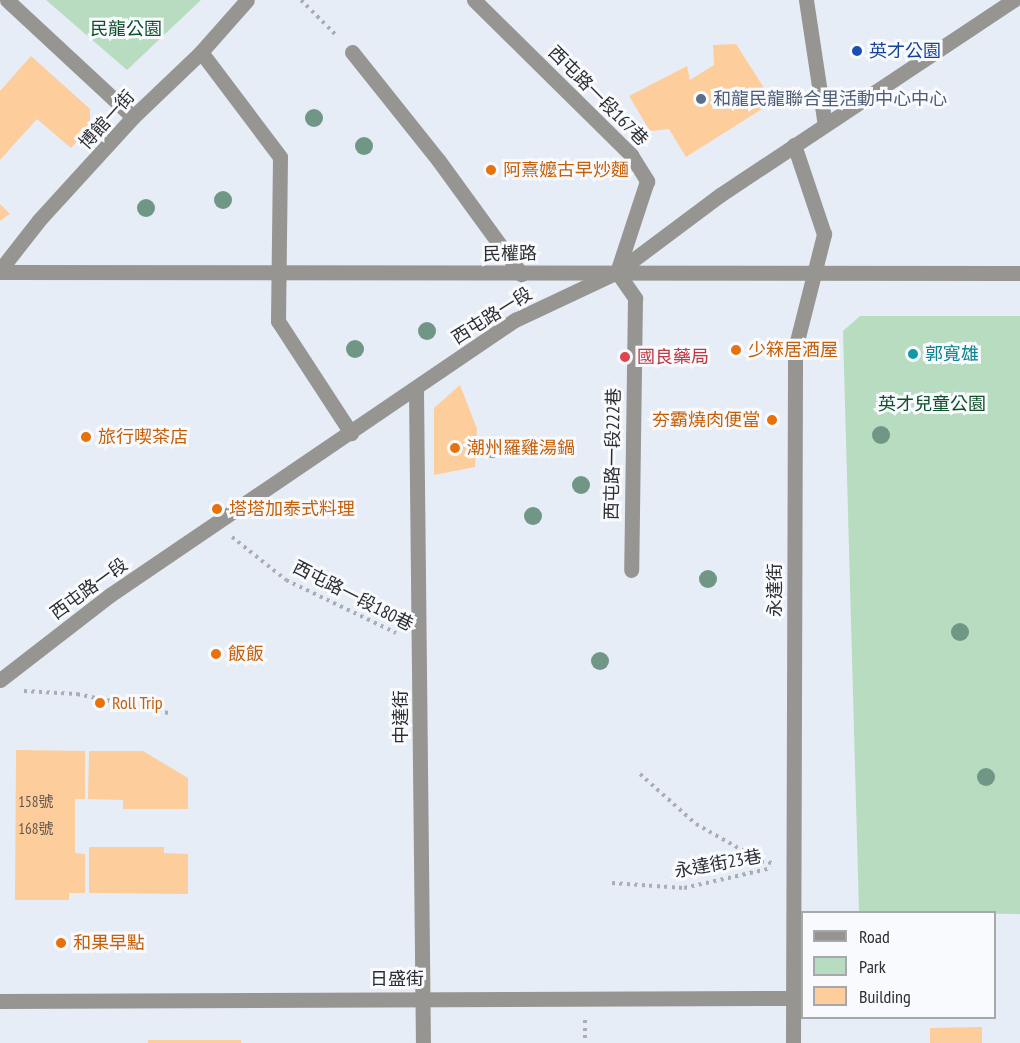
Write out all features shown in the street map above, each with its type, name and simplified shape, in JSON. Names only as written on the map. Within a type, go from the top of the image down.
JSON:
[{"type":"street","points":[[6,0],[133,117]]},
{"type":"street","name":"博館一街","points":[[0,271],[39,220],[133,117],[201,52],[247,0]]},
{"type":"street","name":"西屯路一段167巷","points":[[474,0],[631,155],[647,181],[617,272]]},
{"type":"street","points":[[806,0],[825,125]]},
{"type":"street","name":"西屯路一段","points":[[6,685],[110,595],[416,390],[515,320],[617,272],[794,145],[1014,0]]},
{"type":"street","points":[[201,52],[280,157],[276,272],[278,321],[351,433]]},
{"type":"street","points":[[352,52],[439,161],[521,274]]},
{"type":"street","name":"永達街","points":[[793,1043],[795,349],[812,271],[824,234],[794,145]]},
{"type":"street","name":"民權路","points":[[0,271],[521,274],[812,271],[1020,273]]},
{"type":"street","name":"西屯路一段222巷","points":[[617,272],[635,298],[631,570]]},
{"type":"street","name":"中達街","points":[[416,390],[421,645],[423,1043]]},
{"type":"street","name":"日盛街","points":[[0,1001],[794,998]]},
{"type":"path","points":[[301,0],[352,52]]},
{"type":"path","name":"西屯路一段180巷","points":[[217,525],[286,580],[421,645]]},
{"type":"path","points":[[6,685],[77,694],[168,713]]},
{"type":"path","points":[[640,774],[696,824],[761,861],[794,866]]},
{"type":"path","name":"永達街23巷","points":[[612,883],[684,888],[748,870],[794,866]]},
{"type":"green space","name":"民龍公園","points":[[46,0],[201,0],[127,70]]},
{"type":"green space","name":"英才兒童公園","points":[[860,316],[1020,316],[1020,914],[996,914],[996,911],[859,911],[843,331]]},
{"type":"building","name":"和龍民龍聯合里活動中心中心","points":[[736,44],[773,102],[686,157],[669,129],[650,131],[629,96],[687,66],[690,80],[714,65],[713,45]]},
{"type":"building","points":[[31,56],[90,109],[90,127],[71,148],[37,119],[0,160],[0,91]]},
{"type":"building","points":[[0,204],[10,214],[0,221]]},
{"type":"building","name":"潮州羅雞湯鍋","points":[[460,385],[477,429],[475,467],[434,475],[434,408]]},
{"type":"building","points":[[16,750],[85,751],[85,799],[75,799],[75,853],[85,854],[85,893],[69,893],[69,900],[15,900]]},
{"type":"building","points":[[89,751],[143,751],[188,778],[188,809],[123,809],[123,800],[88,799]]},
{"type":"building","points":[[89,847],[164,847],[164,853],[188,854],[188,894],[89,893]]},
{"type":"building","points":[[982,1027],[982,1043],[930,1043],[930,1028]]},
{"type":"building","points":[[148,1040],[241,1040],[241,1043],[148,1043]]},
{"type":"place","name":"英才公園","points":[[857,51]]},
{"type":"place","name":"和龍民龍聯合里活動中心中心","points":[[701,99]]},
{"type":"place","name":"阿熹嬤古早炒麵","points":[[491,170]]},
{"type":"place","name":"少箖居酒屋","points":[[736,350]]},
{"type":"place","name":"郭寬雄","points":[[913,354]]},
{"type":"place","name":"國良藥局","points":[[625,357]]},
{"type":"place","name":"夯霸燒肉便當","points":[[772,420]]},
{"type":"place","name":"旅行喫茶店","points":[[86,437]]},
{"type":"place","name":"潮州羅雞湯鍋","points":[[455,448]]},
{"type":"place","name":"塔塔加泰式料理","points":[[217,509]]},
{"type":"place","name":"飯飯","points":[[216,654]]},
{"type":"place","name":"Roll Trip","points":[[100,703]]},
{"type":"place","name":"和果早點","points":[[61,943]]}]
